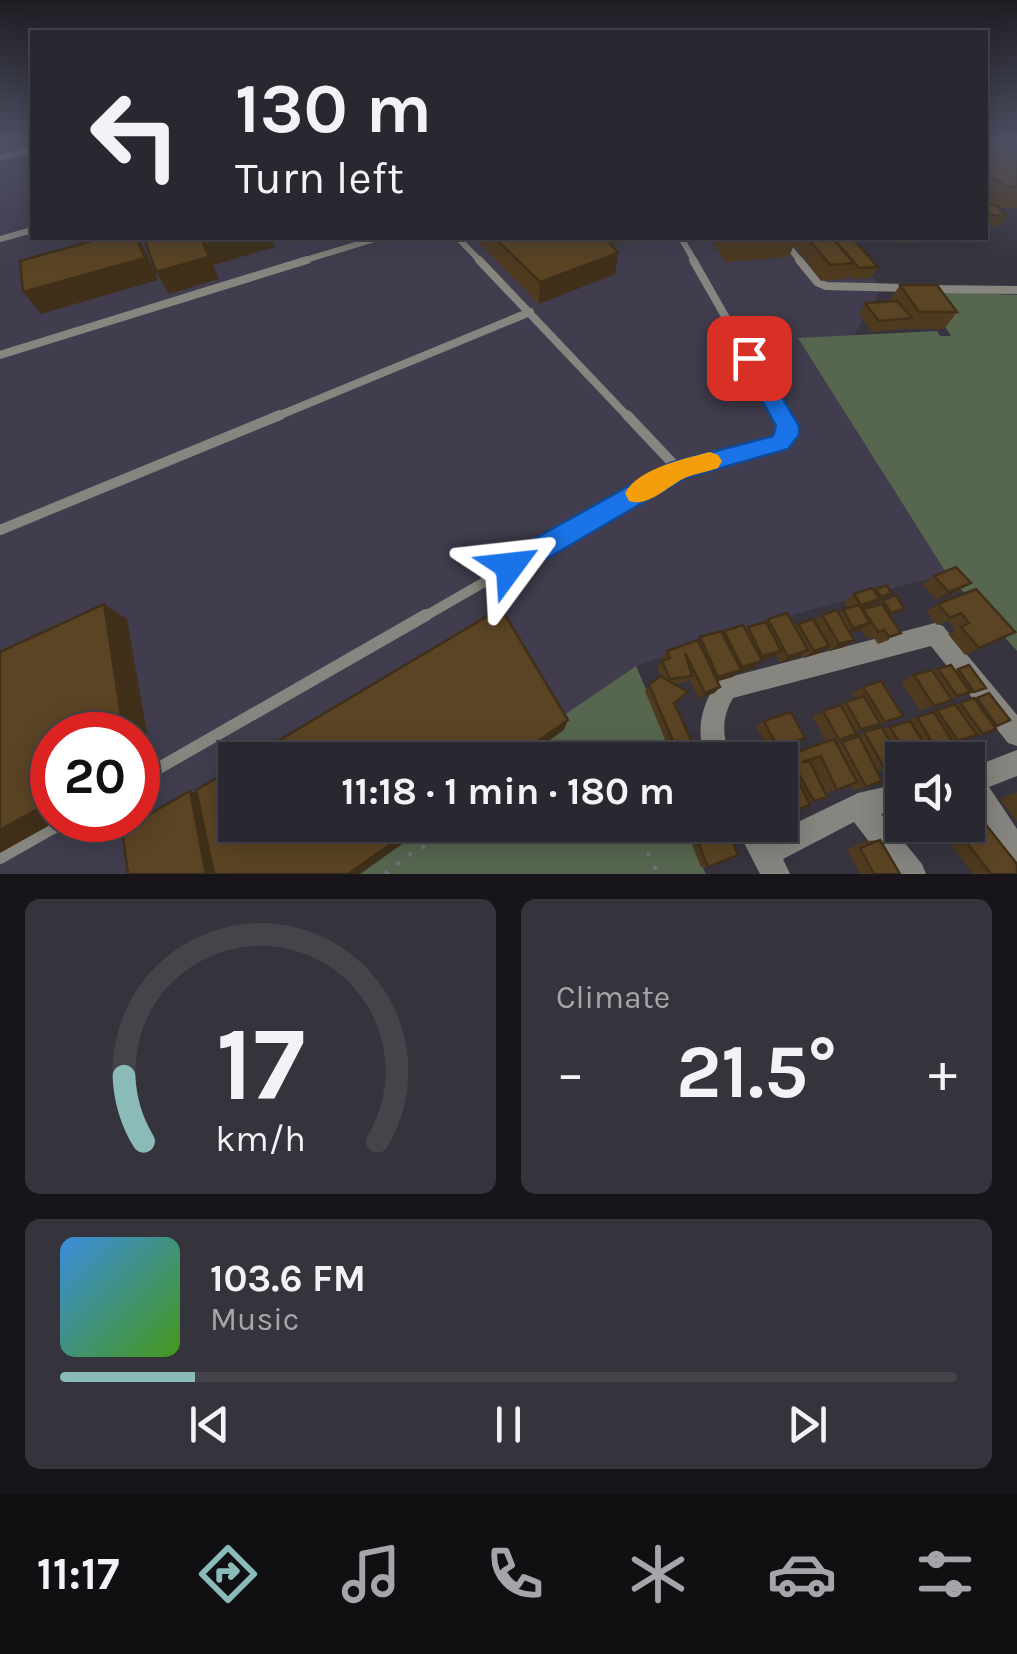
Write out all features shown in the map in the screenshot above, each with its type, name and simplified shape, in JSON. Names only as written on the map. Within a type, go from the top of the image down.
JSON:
[{"type":"street","points":[[712,742],[709,714],[726,688],[935,634],[1017,734]]},
{"type":"street","points":[[985,776],[1017,764]]},
{"type":"street","points":[[769,864],[858,806],[885,800]]},
{"type":"street","points":[[858,806],[912,874]]},
{"type":"street","points":[[985,806],[1017,853]]},
{"type":"lane","points":[[0,239],[30,231]]},
{"type":"lane","points":[[338,240],[344,248]]},
{"type":"lane","points":[[0,355],[371,240]]},
{"type":"lane","points":[[460,240],[679,470]]},
{"type":"lane","points":[[160,767],[679,470],[780,443],[788,435],[788,426],[682,240]]},
{"type":"lane","points":[[784,240],[817,282],[826,286],[1017,290]]},
{"type":"lane","points":[[0,530],[530,312]]},
{"type":"lane","points":[[0,858],[30,841]]},
{"type":"path","points":[[386,874],[433,842]]},
{"type":"path","points":[[643,842],[658,874]]},
{"type":"shaded area","points":[[0,182],[30,182],[30,240],[839,240],[882,288],[854,335],[799,339],[947,574],[806,611],[636,666],[524,742],[218,742],[218,842],[268,842],[329,874],[0,874]]},
{"type":"green space","points":[[922,291],[1017,295],[1017,651],[947,574],[798,338],[937,331],[940,336],[951,336]]},
{"type":"green space","points":[[636,666],[669,742],[524,742]]},
{"type":"green space","points":[[377,842],[692,842],[706,874],[329,874]]},
{"type":"building","points":[[999,182],[1017,182],[1017,187]]},
{"type":"building","points":[[988,204],[997,206],[1007,216],[988,215]]},
{"type":"building","points":[[96,240],[137,240],[145,258],[23,292],[20,261]]},
{"type":"building","points":[[145,240],[216,240],[203,243],[209,257],[156,272]]},
{"type":"building","points":[[497,240],[608,240],[618,253],[540,282]]},
{"type":"building","points":[[810,240],[834,240],[854,263],[830,265]]},
{"type":"building","points":[[835,240],[854,240],[878,267],[859,268]]},
{"type":"building","points":[[900,285],[937,285],[957,312],[919,312]]},
{"type":"building","points":[[897,301],[912,318],[879,321],[865,303]]},
{"type":"building","points":[[956,567],[971,583],[949,592],[934,576]]},
{"type":"building","points":[[887,585],[891,593],[881,597],[876,589]]},
{"type":"building","points":[[872,588],[880,599],[861,605],[854,594]]},
{"type":"building","points":[[976,589],[1015,632],[979,648],[961,627],[969,623],[961,613],[950,618],[938,604]]},
{"type":"building","points":[[896,595],[904,609],[891,613],[883,600]]},
{"type":"building","points":[[104,604],[120,712],[30,712],[30,813],[0,830],[0,652]]},
{"type":"building","points":[[882,604],[901,633],[889,637],[884,630],[878,632],[863,609]]},
{"type":"building","points":[[859,605],[870,623],[853,628],[843,609]]},
{"type":"building","points":[[501,608],[568,720],[537,742],[276,742]]},
{"type":"building","points":[[837,610],[854,640],[839,644],[822,615]]},
{"type":"building","points":[[787,613],[808,650],[788,657],[768,619]]},
{"type":"building","points":[[813,619],[829,646],[814,651],[798,624]]},
{"type":"building","points":[[766,622],[781,651],[762,656],[748,627]]},
{"type":"building","points":[[743,625],[762,661],[742,667],[724,631]]},
{"type":"building","points":[[721,631],[741,670],[718,677],[700,637]]},
{"type":"building","points":[[698,640],[720,687],[705,693],[685,653],[692,676],[670,679],[662,661],[670,658],[667,651]]},
{"type":"building","points":[[951,665],[970,692],[957,696],[938,669]]},
{"type":"building","points":[[969,665],[986,688],[974,692],[958,669]]},
{"type":"building","points":[[932,670],[952,700],[934,706],[914,675]]},
{"type":"building","points":[[660,676],[688,692],[674,703],[692,742],[673,742],[649,685]]},
{"type":"building","points":[[881,681],[903,716],[885,722],[863,687]]},
{"type":"building","points":[[989,693],[1010,720],[997,726],[977,698]]},
{"type":"building","points":[[864,696],[880,724],[861,729],[846,702]]},
{"type":"building","points":[[974,698],[996,729],[983,734],[960,703]]},
{"type":"building","points":[[955,704],[977,735],[958,741],[937,710]]},
{"type":"building","points":[[841,705],[856,734],[839,740],[823,711]]},
{"type":"building","points":[[791,712],[805,738],[775,742],[764,721]]},
{"type":"building","points":[[934,712],[953,742],[932,742],[917,717]]},
{"type":"building","points":[[910,721],[923,742],[899,742],[890,727]]},
{"type":"building","points":[[882,727],[890,742],[885,742],[885,769],[864,732]]},
{"type":"building","points":[[859,736],[882,781],[866,787],[842,742]]},
{"type":"building","points":[[834,739],[857,782],[837,790],[821,756],[802,762],[810,762],[827,797],[814,801],[798,773],[798,752]]},
{"type":"building","points":[[218,777],[218,842],[394,842],[348,874],[214,874],[196,790]]},
{"type":"building","points":[[798,780],[810,805],[798,810]]},
{"type":"building","points":[[190,791],[206,874],[128,874],[124,842],[160,842],[160,808]]},
{"type":"building","points":[[985,824],[1017,864],[1017,874],[991,874],[966,842],[985,842]]},
{"type":"building","points":[[880,840],[900,874],[874,874],[860,848]]},
{"type":"building","points":[[698,842],[732,842],[738,855],[708,867]]},
{"type":"slow traffic","points":[[638,493],[679,470],[710,461]]},
{"type":"route","points":[[510,566],[679,470],[780,443],[788,435],[788,426],[749,358]]}]
